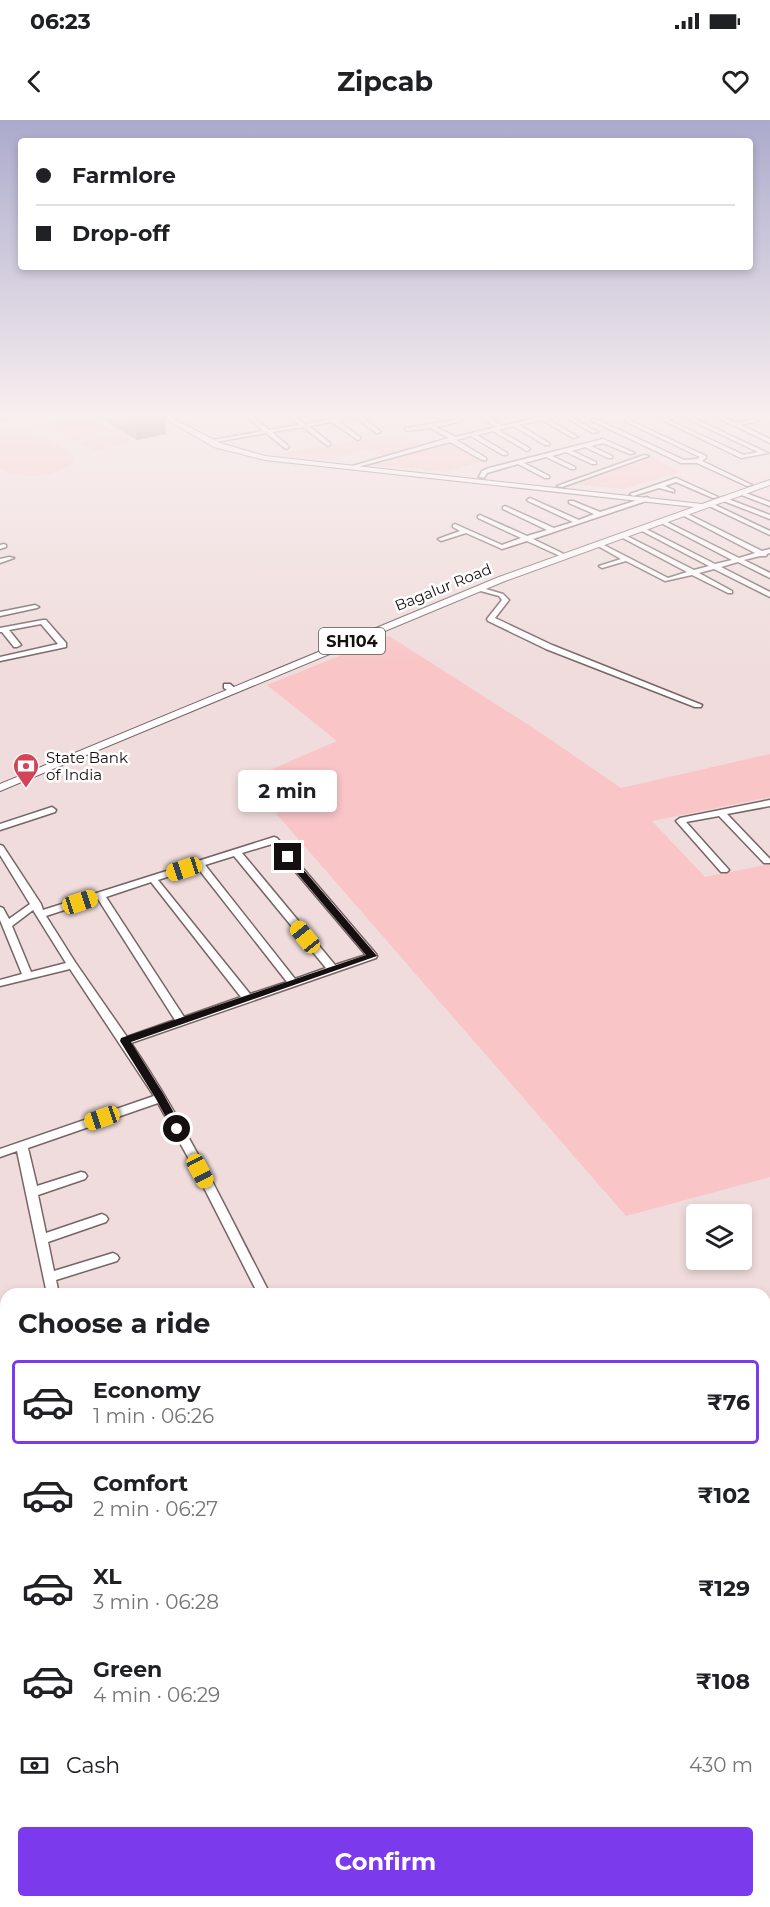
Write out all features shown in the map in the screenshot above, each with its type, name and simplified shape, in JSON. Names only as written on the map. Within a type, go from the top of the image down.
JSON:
[{"type":"main road","points":[[668,500],[708,503]]},
{"type":"main road","points":[[686,500],[708,503]]},
{"type":"main road","name":"Bagalur Road","points":[[0,788],[230,688],[479,589],[663,522],[714,500]]},
{"type":"main road","name":"Bagalur Road","points":[[0,783],[466,588],[717,500]]},
{"type":"street","points":[[531,500],[579,522]]},
{"type":"street","points":[[455,526],[500,547],[643,500]]},
{"type":"street","points":[[704,500],[770,533]]},
{"type":"street","points":[[571,502],[601,514]]},
{"type":"street","points":[[708,503],[770,517]]},
{"type":"street","points":[[505,508],[553,530]]},
{"type":"street","points":[[684,514],[770,558]]},
{"type":"street","points":[[480,517],[560,554]]},
{"type":"street","points":[[663,522],[770,576]]},
{"type":"street","points":[[642,529],[770,595]]},
{"type":"street","points":[[441,539],[466,531]]},
{"type":"street","points":[[623,536],[730,592]]},
{"type":"street","points":[[600,545],[667,580],[770,551]]},
{"type":"street","points":[[0,561],[11,558]]},
{"type":"street","points":[[602,566],[627,559]]},
{"type":"street","points":[[479,589],[501,595],[506,600],[491,620],[549,647],[698,705]]},
{"type":"street","points":[[3,613],[37,609],[29,600]]},
{"type":"street","points":[[0,659],[63,645],[43,622],[2,630]]},
{"type":"street","points":[[2,630],[17,645]]},
{"type":"street","points":[[724,870],[680,821],[768,805]]},
{"type":"street","points":[[0,827],[52,810]]},
{"type":"street","points":[[721,813],[767,861]]},
{"type":"street","points":[[7,925],[38,909],[100,895],[274,840],[372,956],[124,1041]]},
{"type":"street","points":[[0,848],[23,880],[72,965],[161,1098],[261,1288]]},
{"type":"street","points":[[237,853],[333,970]]},
{"type":"street","points":[[199,864],[293,983]]},
{"type":"street","points":[[153,879],[248,999]]},
{"type":"street","points":[[100,895],[181,1021]]},
{"type":"street","points":[[0,910],[28,976]]},
{"type":"street","points":[[0,983],[72,965]]},
{"type":"street","points":[[0,1153],[161,1098]]},
{"type":"street","points":[[22,1145],[52,1288]]},
{"type":"street","points":[[32,1192],[81,1176]]},
{"type":"street","points":[[42,1239],[102,1219]]},
{"type":"street","points":[[50,1277],[113,1258]]},
{"type":"shaded area","points":[[389,636],[538,731],[621,788],[770,754],[770,797],[652,821],[705,877],[770,864],[770,1177],[626,1216],[247,780],[337,741],[267,685]]},
{"type":"place","name":"State Bank of India","points":[[26,789]]},
{"type":"route","points":[[177,1129],[161,1098],[124,1041],[372,956],[288,857]]}]
